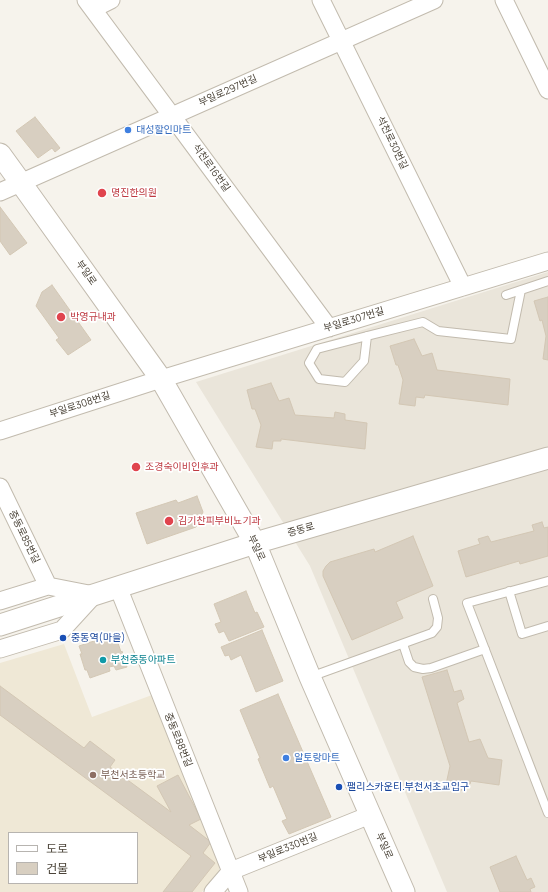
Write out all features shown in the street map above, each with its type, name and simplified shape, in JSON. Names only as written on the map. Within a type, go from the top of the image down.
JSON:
[{"type":"street","name":"석천로16번길","points":[[111,0],[90,4],[329,328]]},
{"type":"street","name":"석천로30번길","points":[[321,0],[463,287]]},
{"type":"street","name":"부일로297번길","points":[[0,192],[434,0]]},
{"type":"street","points":[[504,0],[548,90]]},
{"type":"street","name":"부일로","points":[[0,154],[161,379],[255,543],[310,677],[404,892]]},
{"type":"street","name":"부일로307번길","points":[[161,379],[548,261]]},
{"type":"street","name":"부일로308번길","points":[[0,431],[161,379]]},
{"type":"street","name":"중동로","points":[[0,625],[255,543],[548,458]]},
{"type":"street","name":"중동로85번길","points":[[0,487],[48,586]]},
{"type":"street","points":[[0,601],[48,586],[94,595]]},
{"type":"street","name":"중동로88번길","points":[[118,587],[239,892]]},
{"type":"street","points":[[0,649],[62,630],[94,595]]},
{"type":"street","name":"부일로330번길","points":[[213,892],[231,871],[370,815]]},
{"type":"lane","points":[[506,294],[548,281]]},
{"type":"lane","points":[[367,336],[364,360],[345,382],[319,379],[309,363],[317,349],[367,336],[423,322],[438,331],[511,339],[521,290]]},
{"type":"lane","points":[[548,582],[468,603],[548,813]]},
{"type":"lane","points":[[509,591],[522,634],[548,626]]},
{"type":"lane","points":[[310,677],[432,633],[436,627],[438,618],[433,599]]},
{"type":"lane","points":[[403,644],[409,662],[414,667],[422,669],[431,668],[485,648]]},
{"type":"shaded area","points":[[548,272],[548,892],[447,892],[310,566],[196,382]]},
{"type":"shaded area","name":"부천서초등학교","points":[[64,644],[92,717],[152,695],[219,855],[219,871],[202,892],[0,892],[0,663]]},
{"type":"building","points":[[35,117],[60,148],[55,152],[52,148],[38,158],[16,131]]},
{"type":"building","points":[[0,207],[27,243],[10,255],[0,241]]},
{"type":"building","points":[[52,285],[91,340],[68,355],[56,340],[59,338],[36,306],[42,292]]},
{"type":"building","points":[[548,297],[548,360],[543,359],[546,336],[542,320],[540,321],[534,301]]},
{"type":"building","points":[[414,339],[422,356],[432,353],[437,370],[510,379],[508,405],[425,395],[424,398],[416,397],[415,406],[399,404],[403,380],[390,346]]},
{"type":"building","points":[[271,383],[279,401],[289,398],[295,415],[334,418],[335,412],[345,414],[345,420],[367,423],[365,449],[281,439],[281,441],[273,441],[272,449],[256,447],[261,425],[255,409],[252,409],[247,390]]},
{"type":"building","points":[[197,496],[203,512],[196,527],[147,544],[136,513],[176,500],[178,503]]},
{"type":"building","points":[[542,522],[544,528],[548,527],[548,556],[520,564],[519,561],[466,577],[458,551],[480,544],[478,539],[488,536],[491,542],[534,531],[532,525]]},
{"type":"building","points":[[413,536],[433,586],[396,602],[403,618],[352,640],[323,576],[323,571],[330,562],[374,549],[375,552]]},
{"type":"building","points":[[246,591],[255,613],[257,612],[264,627],[229,641],[224,631],[219,633],[215,624],[221,622],[214,604]]},
{"type":"building","points":[[262,630],[283,681],[256,692],[241,655],[231,660],[229,655],[225,656],[221,647]]},
{"type":"building","name":"부천중동아파트","points":[[115,634],[127,667],[116,670],[114,666],[109,667],[110,671],[90,678],[87,670],[85,670],[79,646]]},
{"type":"building","points":[[447,670],[454,692],[461,690],[464,699],[457,703],[469,742],[480,739],[488,758],[502,760],[499,785],[471,781],[470,784],[463,783],[461,791],[445,789],[450,766],[422,677]]},
{"type":"building","points":[[0,686],[84,748],[90,741],[115,760],[110,767],[171,812],[157,786],[178,775],[201,819],[189,825],[211,842],[203,853],[215,863],[192,892],[163,892],[191,856],[0,715]]},
{"type":"building","points":[[278,694],[331,817],[289,834],[282,821],[287,819],[273,786],[270,788],[258,759],[260,758],[240,710]]},
{"type":"building","points":[[516,856],[527,880],[531,878],[535,887],[530,889],[531,892],[500,892],[490,867]]},
{"type":"place","name":"대성할인마트","points":[[128,130]]},
{"type":"place","name":"명진한의원","points":[[102,193]]},
{"type":"place","name":"박영규내과","points":[[61,317]]},
{"type":"place","name":"조경숙이비인후과","points":[[136,467]]},
{"type":"place","name":"김기찬피부비뇨기과","points":[[169,521]]},
{"type":"place","name":"중동역(마을)","points":[[63,638]]},
{"type":"place","name":"부천중동아파트","points":[[103,660]]},
{"type":"place","name":"알토랑마트","points":[[286,758]]},
{"type":"place","name":"부천서초등학교","points":[[93,775]]},
{"type":"place","name":"팰리스카운티.부천서초교입구","points":[[339,787]]}]
